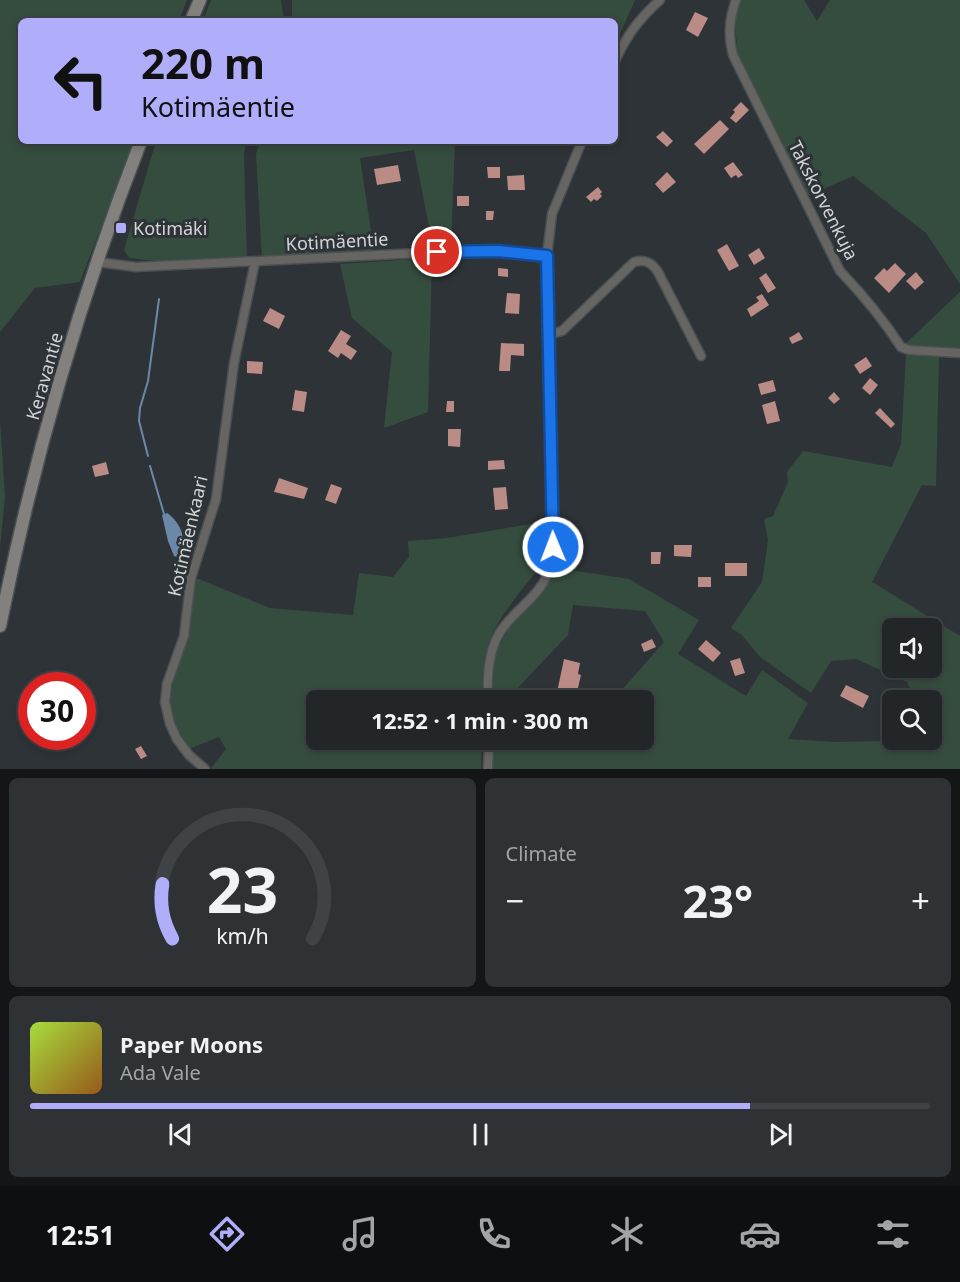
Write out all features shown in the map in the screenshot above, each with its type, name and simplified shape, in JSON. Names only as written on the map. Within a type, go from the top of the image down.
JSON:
[{"type":"main road","points":[[192,18],[200,0]]},
{"type":"main road","name":"Keravantie","points":[[0,626],[26,507],[70,348],[97,262],[140,144]]},
{"type":"street","points":[[618,54],[626,37],[637,22],[660,0]]},
{"type":"street","name":"Takskorvenkuja","points":[[736,0],[730,16],[728,37],[733,55],[840,271],[867,299],[901,347],[909,350],[960,353]]},
{"type":"street","points":[[488,690],[488,673],[495,643],[505,626],[541,588],[551,563],[553,547],[547,256],[552,214],[581,144]]},
{"type":"street","name":"Kotimäentie","points":[[97,262],[136,267],[460,251],[498,251],[547,256]]},
{"type":"street","points":[[548,335],[562,331],[634,262],[647,261],[658,273],[701,356]]},
{"type":"street","name":"Kotimäenkaari","points":[[205,769],[189,755],[177,739],[170,724],[165,702],[167,684],[184,636],[191,578],[216,499],[234,363],[255,262]]},
{"type":"street","points":[[488,769],[489,750]]},
{"type":"green space","points":[[0,0],[187,0],[180,18],[18,18],[18,144],[133,144],[80,282],[35,288],[0,332]]},
{"type":"green space","points":[[211,0],[281,0],[284,18],[204,18]]},
{"type":"green space","points":[[292,0],[635,0],[618,38],[618,18],[292,18]]},
{"type":"green space","points":[[741,0],[804,0],[817,21],[830,0],[960,0],[960,284],[926,233],[853,176],[807,196],[738,55],[734,17]]},
{"type":"green space","points":[[155,144],[246,144],[244,154],[247,260],[174,263],[129,258],[124,250]]},
{"type":"green space","points":[[259,144],[455,144],[451,246],[433,247],[414,150],[360,158],[374,251],[262,258],[256,154]]},
{"type":"green space","points":[[432,258],[428,412],[384,428],[392,352],[352,318],[340,264]]},
{"type":"green space","points":[[960,292],[960,351],[903,346]]},
{"type":"green space","points":[[906,355],[939,357],[936,486],[922,485],[872,582],[931,618],[882,618],[882,671],[856,659],[831,661],[811,693],[760,657],[742,635],[731,628],[762,582],[768,540],[764,519],[773,516],[788,482],[787,472],[803,451],[892,467],[901,444]]},
{"type":"green space","points":[[0,419],[5,497],[0,548]]},
{"type":"green space","points":[[543,522],[545,562],[514,599],[494,630],[484,662],[482,690],[306,690],[306,750],[482,750],[481,769],[212,769],[226,749],[219,737],[189,749],[175,723],[170,702],[174,677],[190,627],[196,578],[270,608],[353,615],[359,573],[393,577],[409,557],[408,541],[447,538]]},
{"type":"green space","points":[[556,568],[629,579],[699,620],[678,654],[746,696],[762,670],[808,703],[788,739],[836,742],[882,741],[882,750],[942,750],[942,690],[911,690],[907,682],[898,678],[942,678],[942,625],[960,636],[960,769],[492,769],[493,750],[654,750],[654,690],[622,690],[664,642],[645,611],[573,605],[568,635],[516,690],[493,690],[495,654],[509,628],[546,588]]},
{"type":"water","points":[[167,513],[180,527],[182,533],[183,546],[179,558],[174,556],[168,541],[162,515]]},
{"type":"building","points":[[695,12],[708,18],[698,37],[686,30]]},
{"type":"building","points":[[741,102],[749,110],[736,123],[730,118],[735,112],[733,110]]},
{"type":"building","points":[[720,120],[729,129],[704,154],[694,144]]},
{"type":"building","points":[[663,131],[673,141],[667,147],[656,137]]},
{"type":"building","points":[[733,162],[743,175],[738,178],[736,175],[731,178],[724,168]]},
{"type":"building","points":[[398,165],[401,181],[377,185],[374,169]]},
{"type":"building","points":[[487,167],[500,167],[500,178],[488,178]]},
{"type":"building","points":[[667,172],[676,182],[663,193],[655,184]]},
{"type":"building","points":[[524,175],[525,190],[508,190],[507,176]]},
{"type":"building","points":[[598,187],[602,196],[597,201],[594,199],[591,202],[586,197]]},
{"type":"building","points":[[457,196],[469,196],[469,206],[457,206]]},
{"type":"building","points":[[486,211],[494,211],[493,220],[486,220]]},
{"type":"building","points":[[727,244],[739,266],[729,271],[717,250]]},
{"type":"building","points":[[759,248],[765,258],[754,265],[748,255]]},
{"type":"building","points":[[895,263],[906,274],[889,293],[874,278],[884,268],[887,271]]},
{"type":"building","points":[[498,268],[508,269],[508,277],[498,276]]},
{"type":"building","points":[[916,272],[924,282],[915,290],[906,281]]},
{"type":"building","points":[[766,273],[776,288],[768,293],[759,278]]},
{"type":"building","points":[[507,293],[520,294],[519,314],[505,313]]},
{"type":"building","points":[[762,294],[769,305],[751,317],[747,309],[759,301],[756,297]]},
{"type":"building","points":[[270,308],[285,316],[279,329],[263,321]]},
{"type":"building","points":[[341,330],[351,336],[346,344],[357,351],[351,360],[341,353],[338,358],[328,351]]},
{"type":"building","points":[[799,332],[803,339],[792,344],[789,338]]},
{"type":"building","points":[[501,343],[524,344],[524,356],[511,355],[510,371],[499,371]]},
{"type":"building","points":[[866,357],[872,366],[860,374],[854,365]]},
{"type":"building","points":[[247,361],[263,362],[262,374],[247,373]]},
{"type":"building","points":[[870,378],[878,385],[870,395],[862,388]]},
{"type":"building","points":[[773,380],[776,391],[761,395],[758,384]]},
{"type":"building","points":[[295,390],[307,392],[304,412],[292,410]]},
{"type":"building","points":[[834,392],[840,399],[834,404],[828,398]]},
{"type":"building","points":[[447,401],[454,401],[454,412],[446,412]]},
{"type":"building","points":[[775,401],[780,421],[767,424],[762,405]]},
{"type":"building","points":[[880,408],[895,424],[891,428],[875,413]]},
{"type":"building","points":[[448,429],[461,429],[460,447],[448,446]]},
{"type":"building","points":[[504,460],[505,469],[488,470],[488,461]]},
{"type":"building","points":[[106,462],[109,474],[95,477],[92,466]]},
{"type":"building","points":[[279,478],[308,488],[304,499],[274,492]]},
{"type":"building","points":[[331,484],[342,488],[336,504],[325,500]]},
{"type":"building","points":[[506,487],[508,509],[495,510],[493,488]]},
{"type":"building","points":[[674,545],[692,545],[691,557],[674,556]]},
{"type":"building","points":[[651,552],[661,552],[660,564],[651,564]]},
{"type":"building","points":[[725,563],[747,563],[747,576],[725,576]]},
{"type":"building","points":[[698,577],[711,577],[711,587],[698,587]]},
{"type":"building","points":[[652,639],[656,647],[644,652],[641,644]]},
{"type":"building","points":[[706,640],[721,653],[713,662],[698,649]]},
{"type":"building","points":[[740,658],[745,673],[735,676],[730,661]]},
{"type":"building","points":[[564,659],[580,663],[578,674],[581,675],[578,688],[557,690]]},
{"type":"building","points":[[846,685],[869,696],[863,708],[840,696]]},
{"type":"building","points":[[141,746],[147,756],[141,759],[135,749]]},
{"type":"waterway","points":[[148,456],[139,421],[140,408],[148,381],[159,299]]},
{"type":"waterway","points":[[150,466],[164,514]]},
{"type":"place","name":"Kotimäki","points":[[121,228]]},
{"type":"route","points":[[437,252],[498,251],[547,256],[553,547]]}]
